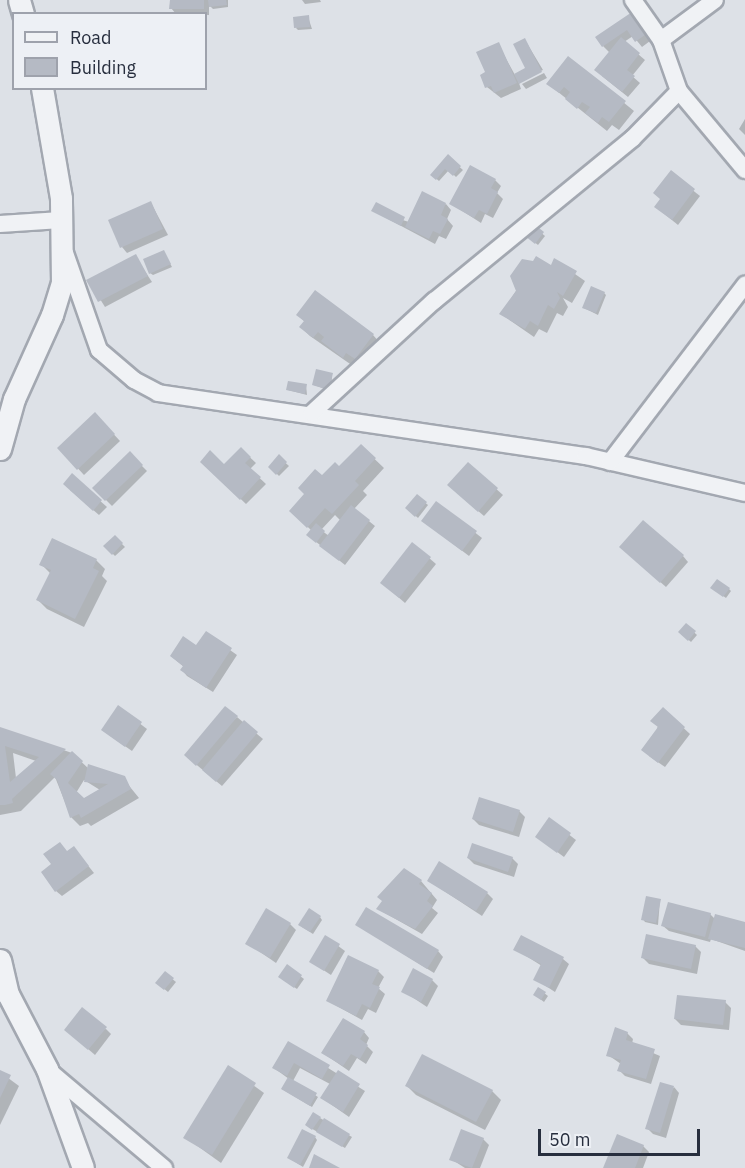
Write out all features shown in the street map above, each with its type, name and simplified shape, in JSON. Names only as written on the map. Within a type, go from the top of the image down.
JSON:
[{"type":"street","points":[[633,0],[661,40],[679,91],[745,170]]},
{"type":"street","points":[[661,40],[715,0]]},
{"type":"street","points":[[0,449],[14,399],[58,298],[61,198],[42,90]]},
{"type":"street","points":[[312,413],[434,301],[632,140],[679,91]]},
{"type":"street","points":[[0,224],[61,231]]},
{"type":"street","points":[[61,231],[99,350],[134,380],[158,393],[312,413],[610,462],[745,494]]},
{"type":"street","points":[[610,462],[745,285]]},
{"type":"street","points":[[0,960],[8,994],[47,1070],[83,1168]]},
{"type":"street","points":[[47,1070],[164,1168]]},
{"type":"building","points":[[170,0],[204,0],[204,9],[169,9]]},
{"type":"building","points":[[208,0],[226,0],[227,5],[209,7]]},
{"type":"building","points":[[635,10],[649,32],[635,42],[627,30],[602,47],[595,37]]},
{"type":"building","points":[[309,15],[310,27],[294,28],[293,17]]},
{"type":"building","points":[[621,37],[640,53],[627,70],[635,76],[622,92],[594,70]]},
{"type":"building","points":[[525,38],[542,72],[519,84],[514,74],[525,68],[513,44]]},
{"type":"building","points":[[499,42],[517,83],[494,93],[491,86],[485,88],[480,75],[485,72],[476,52]]},
{"type":"building","points":[[568,56],[626,101],[609,122],[602,117],[598,123],[585,113],[590,107],[582,102],[577,109],[565,99],[570,92],[564,87],[559,93],[546,84]]},
{"type":"building","points":[[448,154],[461,166],[453,176],[445,169],[436,180],[430,175]]},
{"type":"building","points":[[470,165],[496,179],[491,188],[498,192],[487,214],[479,210],[474,218],[449,204]]},
{"type":"building","points":[[671,170],[695,189],[672,220],[654,207],[660,199],[653,193]]},
{"type":"building","points":[[422,191],[446,203],[441,215],[448,219],[440,234],[433,231],[429,239],[405,227]]},
{"type":"building","points":[[151,201],[163,229],[120,248],[108,220]]},
{"type":"building","points":[[376,202],[405,217],[401,226],[371,211]]},
{"type":"building","points":[[534,224],[544,232],[535,244],[525,236]]},
{"type":"building","points":[[164,250],[171,264],[149,274],[143,259]]},
{"type":"building","points":[[136,254],[148,276],[98,302],[86,280]]},
{"type":"building","points":[[536,256],[551,265],[554,258],[577,271],[563,296],[557,292],[560,298],[554,309],[548,305],[538,326],[530,321],[525,329],[499,314],[516,291],[510,276],[522,259],[533,261]]},
{"type":"building","points":[[591,286],[605,292],[596,313],[582,308]]},
{"type":"building","points":[[315,290],[374,334],[355,359],[346,353],[343,358],[321,341],[324,337],[318,332],[313,338],[299,327],[304,321],[296,315]]},
{"type":"building","points":[[316,369],[333,373],[329,390],[312,385]]},
{"type":"building","points":[[288,381],[307,384],[305,394],[286,390]]},
{"type":"building","points":[[95,412],[115,434],[77,470],[57,448]]},
{"type":"building","points":[[361,444],[376,458],[355,481],[359,485],[332,514],[325,508],[307,528],[289,511],[304,494],[298,488],[315,469],[322,475],[335,462],[339,466]]},
{"type":"building","points":[[241,447],[251,457],[245,463],[261,477],[240,500],[200,462],[210,450],[224,464]]},
{"type":"building","points":[[130,451],[143,465],[105,501],[92,488]]},
{"type":"building","points":[[279,454],[287,462],[276,475],[268,467]]},
{"type":"building","points":[[468,462],[498,488],[478,512],[447,485]]},
{"type":"building","points":[[72,473],[102,500],[93,511],[63,484]]},
{"type":"building","points":[[417,494],[427,502],[415,517],[405,508]]},
{"type":"building","points":[[436,501],[477,531],[462,551],[421,521]]},
{"type":"building","points":[[351,505],[370,520],[339,561],[319,546]]},
{"type":"building","points":[[643,520],[684,555],[660,583],[619,547]]},
{"type":"building","points":[[316,523],[325,531],[316,543],[306,535]]},
{"type":"building","points":[[115,535],[123,543],[112,555],[103,546]]},
{"type":"building","points":[[52,538],[97,559],[93,568],[99,571],[75,619],[36,600],[51,570],[39,565]]},
{"type":"building","points":[[412,542],[431,557],[399,598],[380,583]]},
{"type":"building","points":[[717,579],[730,588],[723,597],[710,588]]},
{"type":"building","points":[[686,623],[696,631],[688,641],[678,632]]},
{"type":"building","points":[[206,631],[232,648],[206,688],[180,670],[183,666],[170,656],[183,636],[196,645]]},
{"type":"building","points":[[118,705],[142,722],[125,747],[101,730]]},
{"type":"building","points":[[225,706],[238,716],[196,766],[184,755]]},
{"type":"building","points":[[663,707],[685,727],[658,763],[641,750],[658,727],[650,721]]},
{"type":"building","points":[[244,720],[258,732],[216,782],[202,770]]},
{"type":"building","points":[[0,727],[66,749],[12,799],[13,803],[0,805]],"holes":[[[5,746],[39,757],[10,782]]]},
{"type":"building","points":[[72,751],[83,761],[68,783],[84,798],[108,784],[84,782],[88,764],[125,776],[131,789],[81,818],[79,814],[70,818],[57,780],[50,774]]},
{"type":"building","points":[[479,797],[520,810],[513,832],[472,819]]},
{"type":"building","points":[[549,817],[571,833],[557,853],[535,837]]},
{"type":"building","points":[[60,842],[67,851],[74,846],[89,866],[55,892],[41,872],[51,864],[43,854]]},
{"type":"building","points":[[472,843],[513,857],[508,872],[467,858]]},
{"type":"building","points":[[439,861],[488,892],[476,911],[427,881]]},
{"type":"building","points":[[404,868],[422,880],[419,884],[432,893],[427,901],[433,906],[415,929],[376,909],[382,901],[377,897]]},
{"type":"building","points":[[646,896],[661,899],[656,923],[641,920]]},
{"type":"building","points":[[668,902],[711,913],[705,937],[661,926]]},
{"type":"building","points":[[366,907],[439,950],[427,969],[355,925]]},
{"type":"building","points":[[266,908],[291,923],[270,958],[245,944]]},
{"type":"building","points":[[309,908],[321,916],[310,932],[298,925]]},
{"type":"building","points":[[715,914],[745,922],[745,948],[708,939]]},
{"type":"building","points":[[646,934],[696,945],[691,969],[641,958]]},
{"type":"building","points":[[325,935],[340,944],[324,971],[309,962]]},
{"type":"building","points":[[521,935],[564,957],[549,988],[533,980],[541,964],[513,950]]},
{"type":"building","points":[[348,955],[379,970],[372,984],[380,987],[370,1008],[362,1004],[356,1016],[326,1001]]},
{"type":"building","points":[[287,964],[302,975],[294,988],[278,977]]},
{"type":"building","points":[[413,968],[433,979],[421,1002],[401,992]]},
{"type":"building","points":[[165,971],[174,978],[164,990],[155,983]]},
{"type":"building","points":[[538,987],[546,992],[541,1000],[533,995]]},
{"type":"building","points":[[677,995],[726,1000],[723,1025],[674,1019]]},
{"type":"building","points":[[82,1007],[107,1027],[88,1050],[64,1030]]},
{"type":"building","points":[[343,1018],[365,1031],[360,1039],[368,1045],[360,1059],[351,1054],[343,1066],[321,1053]]},
{"type":"building","points":[[615,1027],[628,1032],[626,1040],[655,1049],[646,1079],[617,1071],[621,1060],[606,1056]]},
{"type":"building","points":[[288,1041],[330,1065],[322,1079],[294,1063],[287,1076],[272,1068]]},
{"type":"building","points":[[422,1054],[493,1090],[476,1122],[405,1086]]},
{"type":"building","points":[[228,1065],[256,1083],[212,1155],[183,1138]]},
{"type":"building","points":[[0,1070],[11,1075],[0,1098]]},
{"type":"building","points":[[338,1070],[360,1084],[343,1112],[320,1098]]},
{"type":"building","points":[[288,1077],[317,1093],[310,1106],[281,1089]]},
{"type":"building","points":[[660,1082],[674,1086],[660,1133],[645,1129]]},
{"type":"building","points":[[313,1112],[321,1117],[312,1130],[305,1125]]},
{"type":"building","points":[[324,1118],[350,1134],[342,1147],[316,1132]]},
{"type":"building","points":[[302,1129],[316,1136],[300,1165],[287,1158]]},
{"type":"building","points":[[461,1129],[484,1138],[472,1168],[449,1160]]},
{"type":"building","points":[[617,1134],[644,1145],[635,1168],[603,1168]]},
{"type":"building","points":[[314,1154],[340,1168],[309,1168]]}]
